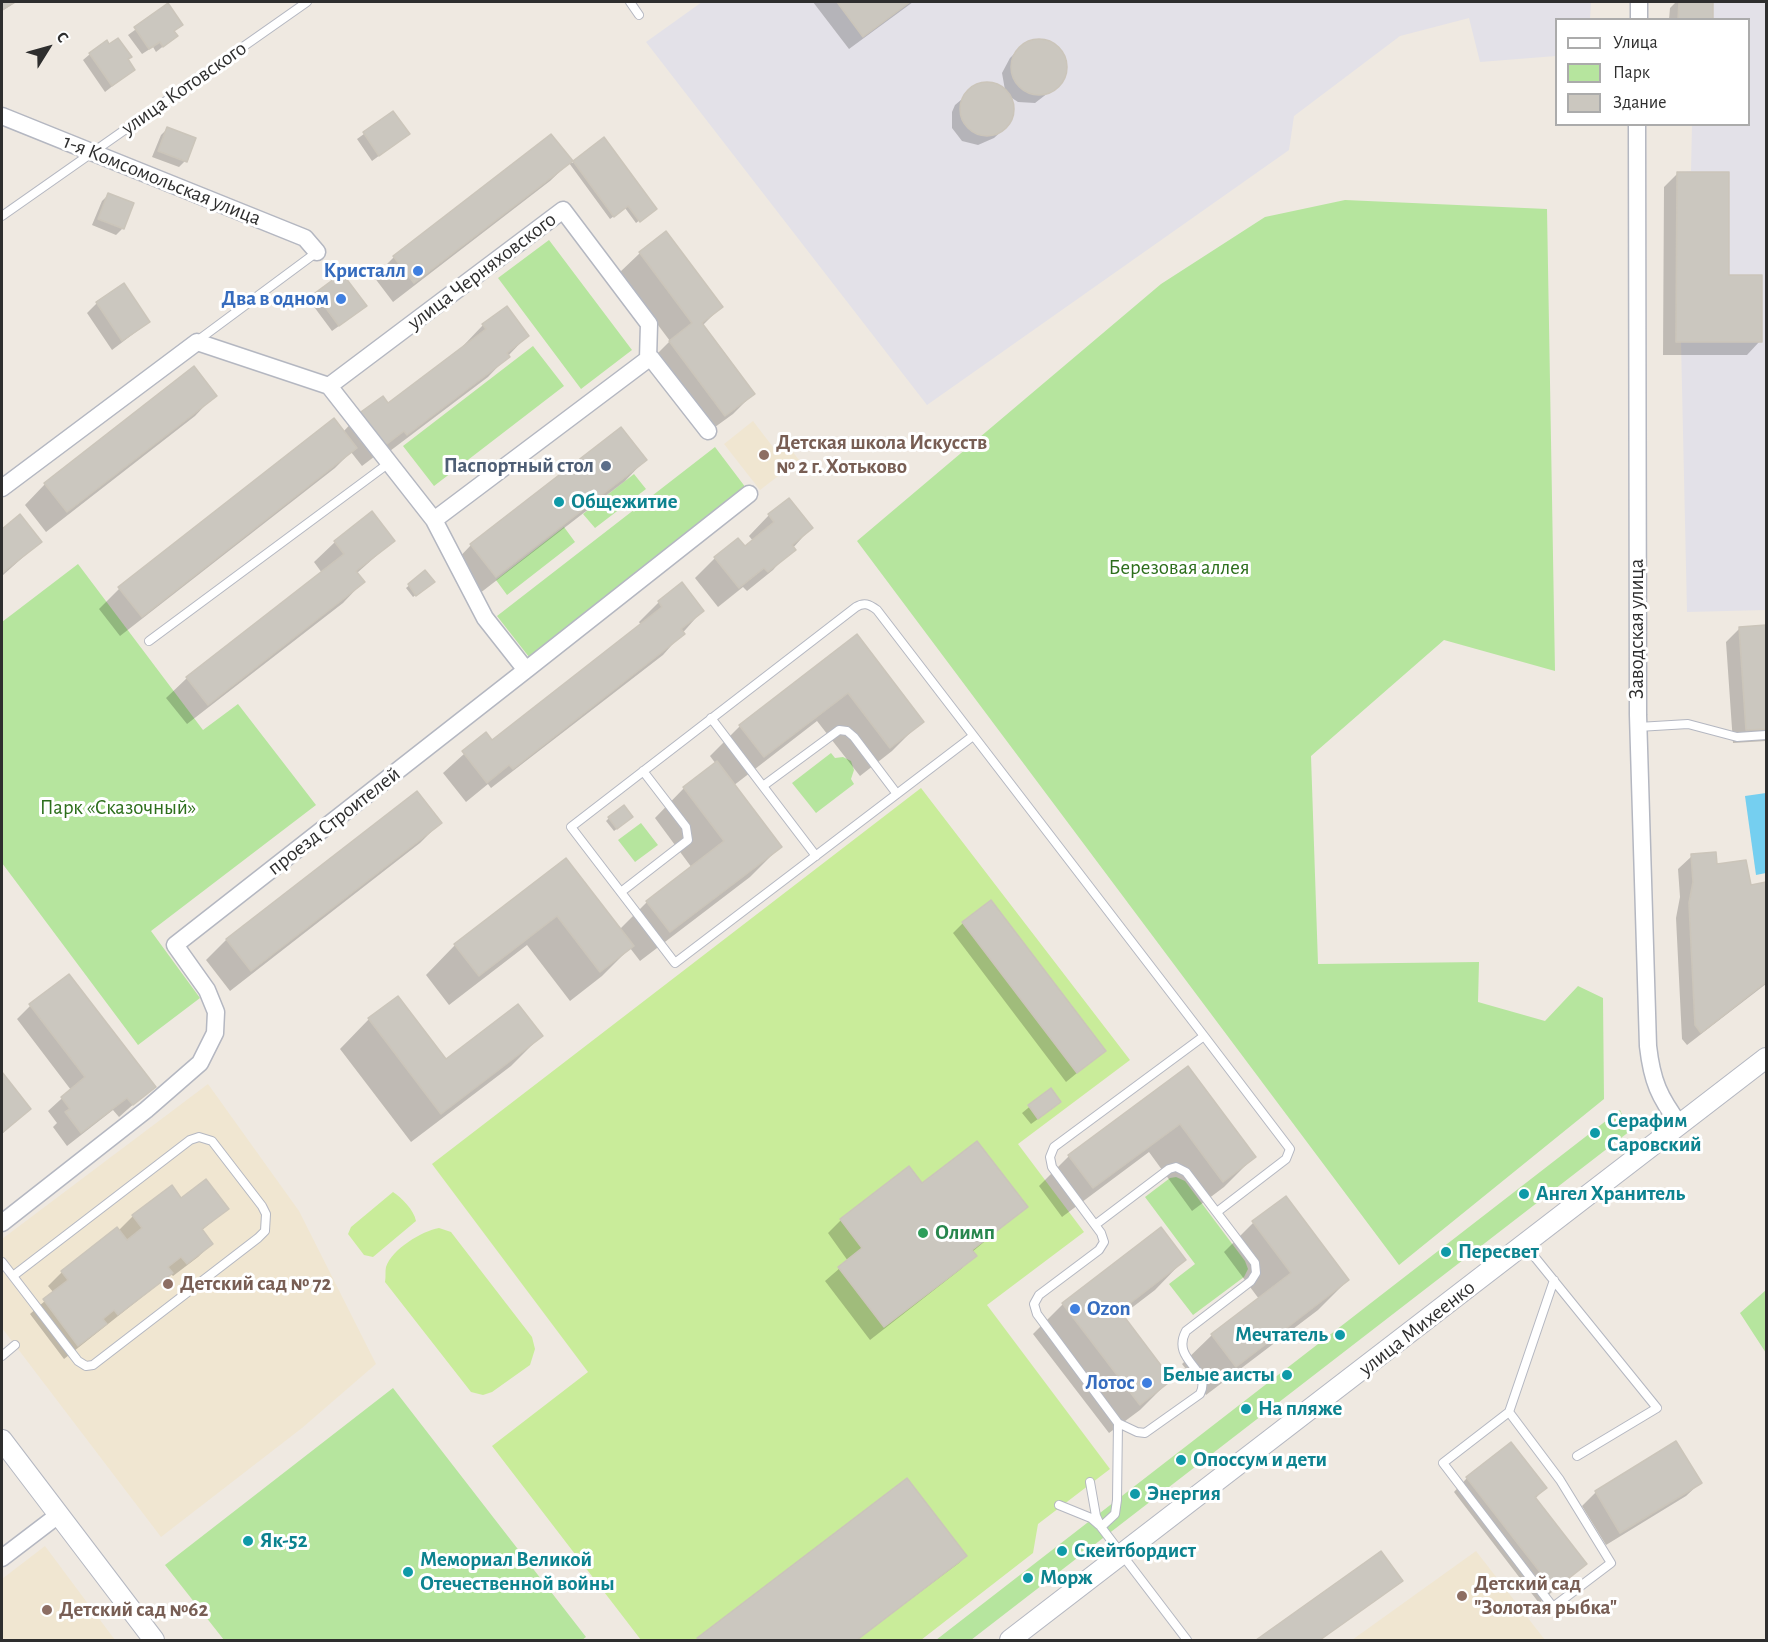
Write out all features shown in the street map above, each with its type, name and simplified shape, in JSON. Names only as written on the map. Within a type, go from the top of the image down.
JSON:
[{"type":"street","points":[[1639,2],[1639,18]]},
{"type":"street","name":"1-я Комсомольская улица","points":[[2,116],[305,238],[317,252]]},
{"type":"street","name":"Заводская улица","points":[[1637,126],[1635,240],[1638,727],[1648,1046],[1655,1086],[1680,1125]]},
{"type":"street","name":"улица Черняховского","points":[[329,386],[563,210],[649,324],[648,359]]},
{"type":"street","points":[[2,488],[197,342],[329,386],[434,520],[485,618],[526,670],[749,494]]},
{"type":"street","points":[[434,520],[651,358],[708,431]]},
{"type":"street","name":"проезд Строителей","points":[[2,1223],[172,1089],[200,1063],[209,1049],[215,1033],[216,1012],[207,990],[175,945],[526,670]]},
{"type":"street","name":"улица Михеенко","points":[[1010,1641],[1767,1058]]},
{"type":"street","points":[[2,1440],[57,1516],[154,1641]]},
{"type":"street","points":[[2,1558],[57,1516]]},
{"type":"lane","name":"улица Котовского","points":[[2,216],[307,2]]},
{"type":"lane","points":[[630,2],[639,15]]},
{"type":"lane","points":[[197,342],[317,252]]},
{"type":"lane","points":[[149,642],[389,463]]},
{"type":"lane","points":[[974,736],[675,963],[571,826],[862,604],[870,605],[877,610],[974,736],[1204,1036],[1290,1149],[1286,1160],[1217,1212]]},
{"type":"lane","points":[[711,718],[816,856]]},
{"type":"lane","points":[[1638,727],[1688,724],[1737,737],[1767,735]]},
{"type":"lane","points":[[763,786],[839,730],[847,731],[854,737],[897,794]]},
{"type":"lane","points":[[621,892],[687,840],[686,827],[643,771]]},
{"type":"lane","points":[[1095,1225],[1169,1169],[1176,1167],[1186,1172],[1255,1263],[1256,1273],[1251,1281],[1186,1331],[1180,1341],[1182,1352],[1202,1378],[1204,1386],[1200,1394],[1152,1430],[1137,1432],[1118,1423],[1037,1314],[1034,1304],[1039,1295],[1099,1250],[1104,1242],[1095,1225],[1052,1167],[1050,1157],[1054,1148],[1204,1036]]},
{"type":"lane","points":[[2,1262],[78,1361],[86,1366],[93,1365],[258,1238],[265,1231],[266,1214],[212,1141],[199,1137],[190,1140],[13,1276]]},
{"type":"lane","points":[[1525,1245],[1657,1408],[1577,1456]]},
{"type":"lane","points":[[1509,1412],[1560,1480],[1611,1563],[1553,1607],[1443,1463],[1509,1412],[1554,1280]]},
{"type":"lane","points":[[2,1356],[15,1345]]},
{"type":"lane","points":[[1101,1527],[1115,1514],[1118,1423]]},
{"type":"lane","points":[[1090,1482],[1096,1516],[1101,1527]]},
{"type":"lane","points":[[1059,1505],[1091,1518],[1101,1527],[1187,1641]]},
{"type":"shaded area","points":[[702,2],[1591,2],[1590,18],[1555,18],[1555,56],[1480,62],[1469,18],[1400,36],[1294,116],[1289,150],[927,405],[646,42]]},
{"type":"shaded area","points":[[1696,2],[1766,2],[1766,610],[1687,612],[1681,342],[1676,342],[1677,172],[1691,171],[1692,126],[1750,126],[1750,18],[1695,18]]},
{"type":"shaded area","name":"Детская школа Искусств № 2 г. Хотьково","points":[[753,421],[776,451],[786,443],[799,460],[760,490],[724,444]]},
{"type":"shaded area","name":"Детский сад № 72","points":[[208,1084],[299,1211],[376,1364],[302,1428],[161,1537],[2,1328],[2,1239]]},
{"type":"shaded area","name":"Детский сад №62","points":[[45,1546],[115,1640],[2,1640],[2,1579]]},
{"type":"shaded area","name":"Детский сад \"Золотая рыбка\"","points":[[1476,1551],[1545,1640],[1352,1640]]},
{"type":"green space","name":"Березовая аллея","points":[[1345,200],[1547,209],[1555,671],[1444,640],[1311,756],[1318,964],[1479,962],[1478,1002],[1545,1021],[1578,986],[1603,998],[1604,1099],[1399,1265],[857,541],[1161,284],[1265,217]]},
{"type":"green space","points":[[549,240],[632,350],[581,389],[498,278]]},
{"type":"green space","points":[[533,346],[564,386],[434,486],[403,446]]},
{"type":"green space","points":[[715,447],[746,488],[529,657],[497,616]]},
{"type":"green space","points":[[634,474],[646,489],[595,528],[583,514]]},
{"type":"green space","points":[[564,527],[575,542],[507,595],[496,580]]},
{"type":"green space","name":"Парк «Сказочный»","points":[[78,564],[203,730],[238,704],[316,805],[151,931],[200,998],[138,1045],[2,863],[2,622]]},
{"type":"green space","points":[[831,753],[835,758],[843,757],[851,761],[854,770],[851,779],[854,784],[816,813],[792,783]]},
{"type":"green space","points":[[921,788],[1130,1060],[1018,1144],[1084,1232],[987,1305],[1110,1469],[1038,1524],[1033,1553],[921,1640],[641,1640],[492,1446],[588,1372],[432,1164]]},
{"type":"green space","points":[[641,823],[658,845],[635,862],[618,840]]},
{"type":"green space","points":[[1620,1110],[1630,1131],[971,1640],[936,1640]]},
{"type":"green space","points":[[1176,1177],[1185,1181],[1245,1261],[1248,1269],[1244,1277],[1193,1315],[1169,1284],[1195,1264],[1145,1197],[1170,1178]]},
{"type":"green space","points":[[393,1192],[407,1205],[416,1221],[373,1257],[364,1255],[348,1234],[351,1227]]},
{"type":"green space","points":[[439,1228],[451,1232],[532,1337],[535,1349],[530,1365],[492,1392],[483,1395],[471,1392],[385,1282],[386,1267],[394,1254],[416,1237]]},
{"type":"green space","points":[[1766,1290],[1766,1353],[1740,1313]]},
{"type":"green space","points":[[393,1388],[586,1637],[582,1640],[224,1640],[165,1565]]},
{"type":"water","points":[[1766,793],[1766,873],[1756,875],[1745,796]]},
{"type":"building","points":[[2,2],[15,2],[2,10]]},
{"type":"building","points":[[837,2],[910,2],[863,37]]},
{"type":"building","points":[[1679,2],[1713,2],[1713,18],[1678,18]]},
{"type":"building","points":[[168,3],[183,25],[174,31],[178,36],[163,47],[160,42],[149,49],[134,27]]},
{"type":"building","points":[[118,38],[132,57],[128,59],[135,70],[112,86],[89,53],[107,40],[109,44]]},
{"type":"building","points":[[1034,39],[1044,39],[1059,47],[1065,56],[1067,67],[1065,78],[1059,87],[1044,95],[1034,95],[1023,90],[1016,83],[1011,72],[1011,62],[1016,51],[1023,44]]},
{"type":"building","points":[[987,82],[997,84],[1006,90],[1012,99],[1014,109],[1012,119],[1006,128],[997,134],[987,136],[977,134],[968,128],[962,119],[960,109],[962,99],[968,90],[977,84]]},
{"type":"building","points":[[393,111],[410,134],[379,156],[363,132]]},
{"type":"building","points":[[167,127],[196,138],[187,162],[158,151]]},
{"type":"building","points":[[551,134],[573,161],[414,283],[393,256]]},
{"type":"building","points":[[604,137],[657,209],[640,222],[628,206],[614,217],[573,161]]},
{"type":"building","points":[[1677,172],[1729,172],[1729,275],[1762,275],[1762,342],[1676,342]]},
{"type":"building","points":[[108,193],[134,203],[124,229],[98,219]]},
{"type":"building","points":[[666,231],[723,307],[702,323],[755,394],[725,416],[669,341],[692,323],[639,252]]},
{"type":"building","name":"Два в одном","points":[[342,273],[367,306],[339,326],[315,293]]},
{"type":"building","points":[[124,283],[150,322],[122,341],[96,302]]},
{"type":"building","points":[[507,306],[529,336],[507,353],[510,357],[407,435],[404,431],[383,447],[358,414],[383,396],[388,403],[486,329],[482,324]]},
{"type":"building","points":[[194,366],[217,396],[67,512],[44,483]]},
{"type":"building","points":[[334,418],[357,448],[142,617],[118,587]]},
{"type":"building","name":"Общежитие","points":[[621,427],[647,460],[496,577],[470,544]]},
{"type":"building","points":[[789,498],[813,528],[792,545],[796,550],[768,572],[764,568],[739,588],[714,557],[738,538],[745,546],[774,522],[768,514]]},
{"type":"building","points":[[372,511],[395,541],[356,571],[365,582],[208,705],[186,677],[344,554],[334,541]]},
{"type":"building","points":[[20,514],[42,542],[2,573],[2,529]]},
{"type":"building","points":[[425,570],[435,582],[416,596],[408,584]]},
{"type":"building","points":[[682,582],[704,611],[681,629],[685,634],[513,769],[509,765],[487,783],[462,751],[486,732],[492,740],[662,607],[658,601]]},
{"type":"building","points":[[1766,625],[1766,729],[1746,730],[1739,627]]},
{"type":"building","points":[[857,634],[924,722],[890,748],[848,693],[764,757],[739,725]]},
{"type":"building","points":[[717,761],[782,847],[670,932],[646,901],[724,841],[683,787]]},
{"type":"building","points":[[417,791],[442,823],[251,971],[226,939]]},
{"type":"building","points":[[624,805],[633,817],[617,829],[608,817]]},
{"type":"building","points":[[1716,852],[1717,864],[1746,860],[1751,885],[1766,882],[1766,982],[1701,1033],[1695,1025],[1689,903],[1693,882],[1691,854]]},
{"type":"building","points":[[566,858],[634,946],[600,972],[557,916],[479,976],[454,944]]},
{"type":"building","points":[[991,900],[1106,1051],[1077,1073],[962,922]]},
{"type":"building","points":[[69,974],[156,1087],[133,1105],[127,1098],[81,1133],[65,1112],[70,1109],[61,1097],[85,1077],[29,1004]]},
{"type":"building","points":[[398,996],[446,1059],[518,1004],[543,1036],[441,1114],[368,1018]]},
{"type":"building","points":[[1188,1066],[1256,1157],[1223,1182],[1180,1124],[1093,1188],[1068,1155]]},
{"type":"building","points":[[2,1072],[31,1109],[2,1133]]},
{"type":"building","points":[[1051,1088],[1061,1102],[1038,1119],[1028,1105]]},
{"type":"building","name":"Олимп","points":[[977,1141],[1028,1207],[972,1250],[977,1256],[884,1327],[838,1267],[862,1248],[840,1219],[909,1166],[922,1183]]},
{"type":"building","points":[[206,1179],[229,1209],[202,1229],[213,1244],[187,1264],[181,1257],[168,1267],[173,1273],[118,1315],[114,1310],[103,1319],[107,1324],[78,1346],[43,1299],[68,1280],[61,1271],[117,1227],[127,1240],[142,1228],[132,1215],[172,1185],[181,1198]]},
{"type":"building","points":[[1286,1196],[1349,1280],[1236,1367],[1211,1334],[1291,1273],[1252,1221]]},
{"type":"building","points":[[1161,1227],[1186,1260],[1120,1311],[1172,1380],[1140,1405],[1062,1303]]},
{"type":"building","points":[[1676,1441],[1702,1483],[1620,1533],[1595,1491]]},
{"type":"building","points":[[1511,1442],[1547,1488],[1535,1497],[1587,1564],[1554,1590],[1466,1477]]},
{"type":"building","points":[[907,1478],[967,1556],[857,1640],[699,1640],[697,1638]]},
{"type":"building","points":[[1381,1551],[1403,1581],[1320,1640],[1256,1640]]},
{"type":"place","name":"Кристалл","points":[[418,271]]},
{"type":"place","name":"Два в одном","points":[[341,299]]},
{"type":"place","name":"Детская школа Искусств № 2 г. Хотьково","points":[[764,455]]},
{"type":"place","name":"Паспортный стол","points":[[606,466]]},
{"type":"place","name":"Общежитие","points":[[559,502]]},
{"type":"place","name":"Серафим Саровский","points":[[1595,1133]]},
{"type":"place","name":"Ангел Хранитель","points":[[1524,1194]]},
{"type":"place","name":"Олимп","points":[[923,1233]]},
{"type":"place","name":"Пересвет","points":[[1446,1252]]},
{"type":"place","name":"Детский сад № 72","points":[[168,1284]]},
{"type":"place","name":"Ozon","points":[[1075,1309]]},
{"type":"place","name":"Мечтатель","points":[[1340,1335]]},
{"type":"place","name":"Белые аисты","points":[[1287,1375]]},
{"type":"place","name":"Лотос","points":[[1147,1383]]},
{"type":"place","name":"На пляже","points":[[1246,1409]]},
{"type":"place","name":"Опоссум и дети","points":[[1181,1460]]},
{"type":"place","name":"Энергия","points":[[1135,1494]]},
{"type":"place","name":"Як-52","points":[[248,1541]]},
{"type":"place","name":"Скейтбордист","points":[[1062,1551]]},
{"type":"place","name":"Мемориал Великой Отечественной войны","points":[[408,1572]]},
{"type":"place","name":"Морж","points":[[1028,1578]]},
{"type":"place","name":"Детский сад \"Золотая рыбка\"","points":[[1462,1596]]},
{"type":"place","name":"Детский сад №62","points":[[47,1610]]}]
